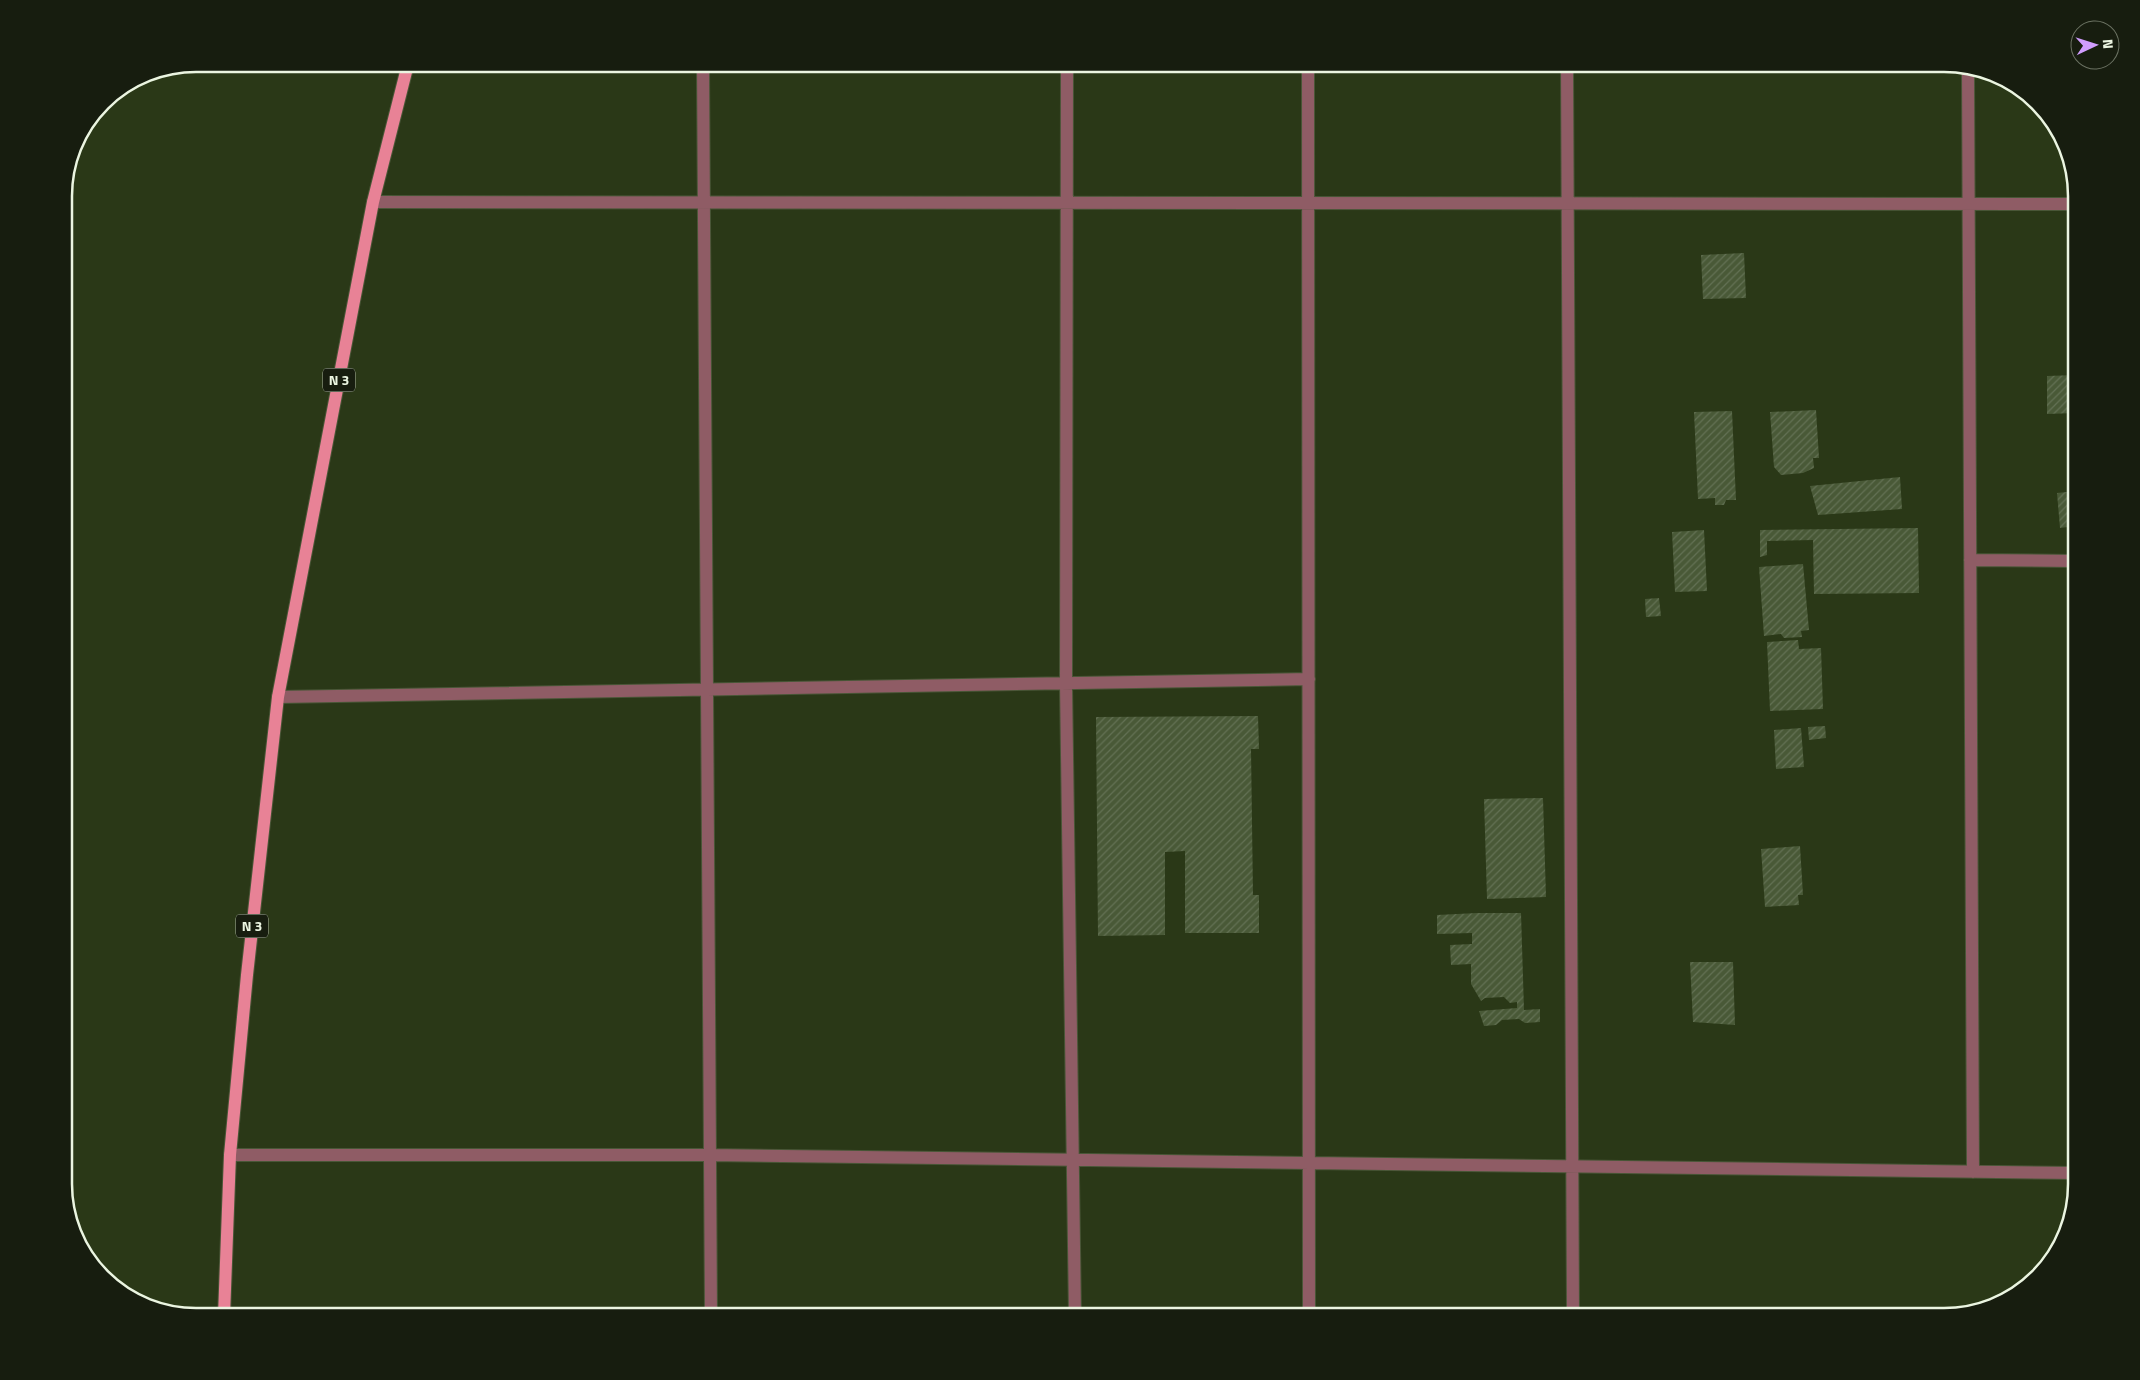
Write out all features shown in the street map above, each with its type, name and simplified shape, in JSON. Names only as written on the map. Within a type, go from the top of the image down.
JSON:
[{"type":"main road","name":"N 3","points":[[224,1308],[230,1155],[246,975],[278,697],[373,202],[406,73]]},
{"type":"street","points":[[703,73],[710,1308]]},
{"type":"street","points":[[1067,73],[1066,684],[1075,1308]]},
{"type":"street","points":[[1308,73],[1309,1308]]},
{"type":"street","points":[[1566,73],[1573,1308]]},
{"type":"street","points":[[1968,76],[1973,1172]]},
{"type":"street","points":[[373,202],[2068,204]]},
{"type":"street","points":[[1970,560],[2068,561]]},
{"type":"street","points":[[278,697],[1309,679]]},
{"type":"street","points":[[230,1155],[709,1155],[2068,1174]]},
{"type":"building","points":[[1744,253],[1746,298],[1703,299],[1701,255]]},
{"type":"building","points":[[2068,375],[2068,413],[2047,414],[2047,376]]},
{"type":"building","points":[[1816,410],[1819,458],[1813,458],[1814,468],[1803,473],[1781,475],[1774,467],[1770,412]]},
{"type":"building","points":[[1732,411],[1736,500],[1726,500],[1724,505],[1715,505],[1715,498],[1698,499],[1694,412]]},
{"type":"building","points":[[1900,477],[1902,509],[1818,515],[1810,486]]},
{"type":"building","points":[[2068,492],[2068,527],[2060,528],[2057,493]]},
{"type":"building","points":[[1918,528],[1919,593],[1814,594],[1813,540],[1767,541],[1767,555],[1760,557],[1760,530]]},
{"type":"building","points":[[1704,530],[1707,591],[1675,592],[1672,532]]},
{"type":"building","points":[[1803,564],[1809,630],[1801,631],[1802,637],[1784,638],[1781,634],[1764,636],[1759,567]]},
{"type":"building","points":[[1659,598],[1661,616],[1646,617],[1645,599]]},
{"type":"building","points":[[1798,640],[1799,649],[1821,648],[1823,709],[1770,711],[1767,642]]},
{"type":"building","points":[[1258,716],[1259,749],[1251,749],[1253,895],[1259,895],[1259,933],[1185,933],[1185,851],[1165,852],[1165,935],[1098,936],[1096,717]]},
{"type":"building","points":[[1825,726],[1826,738],[1809,740],[1808,727]]},
{"type":"building","points":[[1801,728],[1804,767],[1776,769],[1774,730]]},
{"type":"building","points":[[1543,798],[1546,897],[1487,899],[1484,799]]},
{"type":"building","points":[[1800,846],[1803,895],[1798,895],[1799,905],[1765,907],[1761,849]]},
{"type":"building","points":[[1521,913],[1524,1010],[1540,1009],[1540,1022],[1525,1023],[1519,1019],[1502,1020],[1496,1025],[1484,1026],[1479,1011],[1517,1008],[1517,1002],[1510,1003],[1504,997],[1485,998],[1481,1001],[1471,984],[1471,964],[1451,965],[1450,945],[1472,944],[1472,933],[1437,934],[1437,915]]},
{"type":"building","points":[[1690,962],[1733,962],[1735,1025],[1693,1022]]}]
